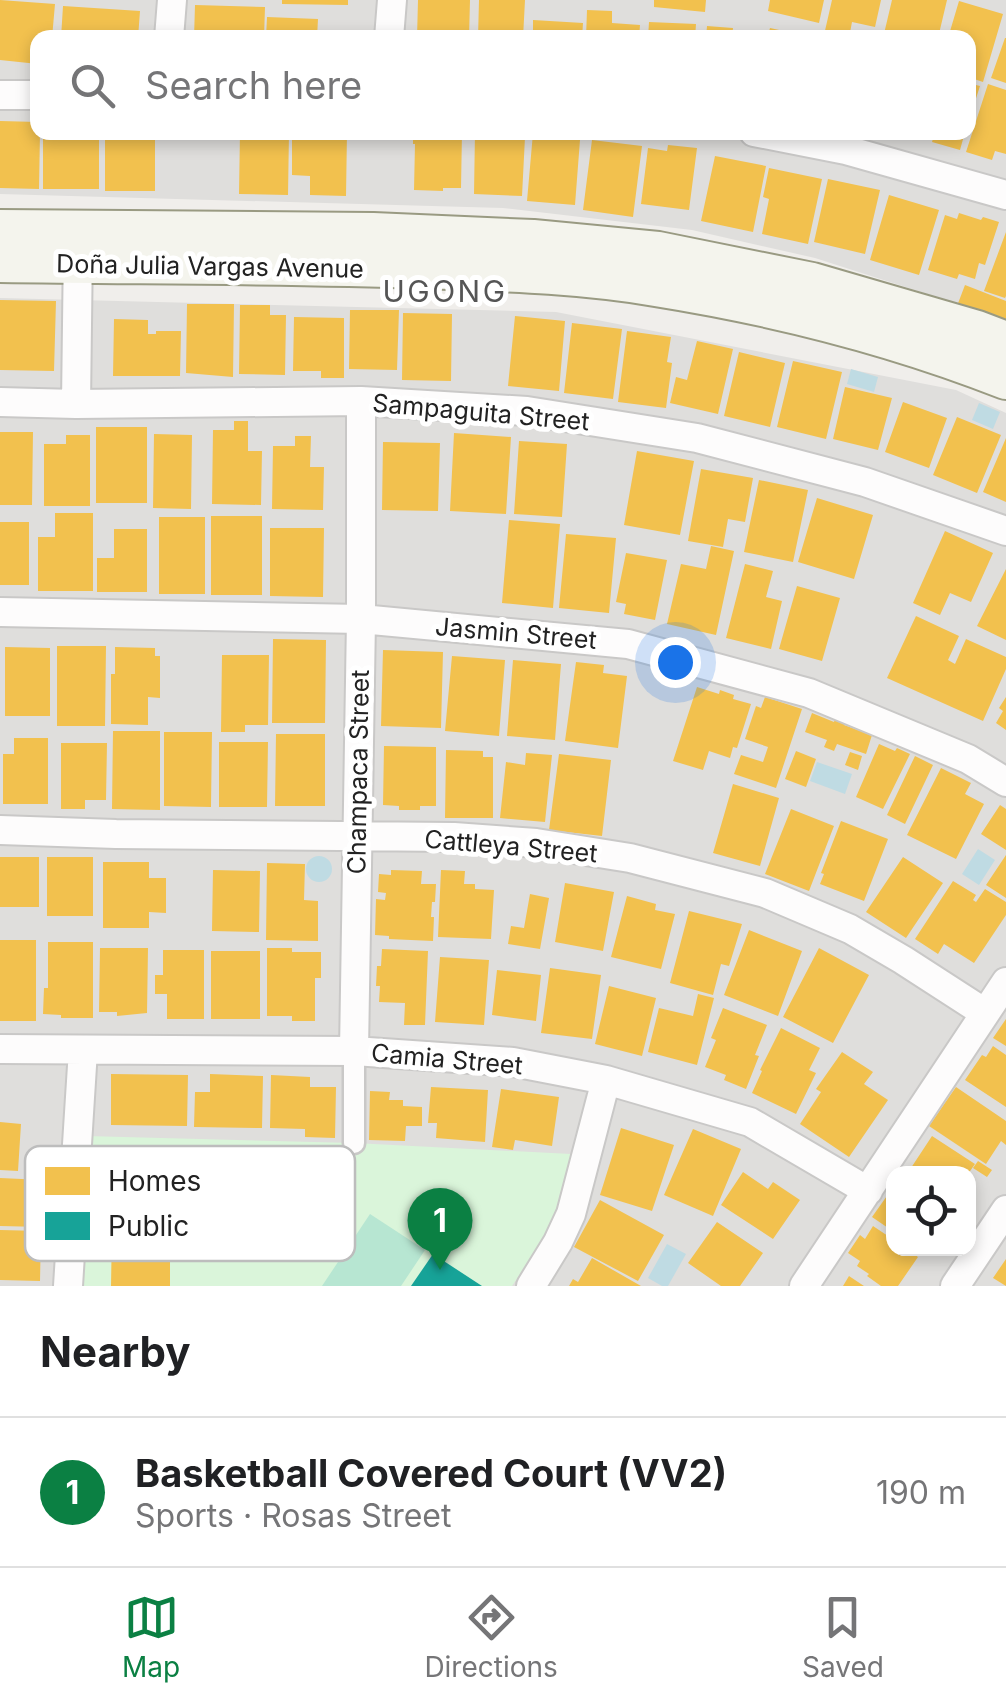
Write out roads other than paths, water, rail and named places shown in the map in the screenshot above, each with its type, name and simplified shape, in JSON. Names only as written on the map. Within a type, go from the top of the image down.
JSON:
[{"type":"main road","name":"Doña Julia Vargas Avenue","points":[[0,228],[78,247],[372,267],[514,272],[654,286],[804,315],[1006,380]]},
{"type":"main road","name":"Doña Julia Vargas Avenue","points":[[0,264],[78,247],[372,232],[533,240],[658,252],[812,282],[1006,341]]},
{"type":"street","points":[[170,30],[172,0]]},
{"type":"street","points":[[390,30],[392,0]]},
{"type":"street","points":[[0,95],[30,95]]},
{"type":"street","points":[[795,140],[846,150],[1006,195]]},
{"type":"street","points":[[76,404],[78,247]]},
{"type":"street","name":"Sampaguita Street","points":[[0,402],[360,401],[526,410],[697,438],[865,482],[1006,531]]},
{"type":"street","name":"Champaca Street","points":[[354,1143],[360,401]]},
{"type":"street","name":"Jasmin Street","points":[[0,612],[360,619],[628,644],[809,694],[968,758],[1006,782]]},
{"type":"street","name":"Cattleya Street","points":[[0,830],[454,837],[536,843],[630,858],[764,893],[850,929],[985,1014]]},
{"type":"street","points":[[804,1286],[1006,982]]},
{"type":"street","name":"Camia Street","points":[[0,1049],[354,1051],[513,1062],[606,1080],[750,1122],[868,1191]]},
{"type":"street","points":[[77,1146],[83,1050]]},
{"type":"street","points":[[531,1286],[571,1214],[606,1080]]},
{"type":"street","points":[[955,1286],[1006,1210]]},
{"type":"street","points":[[68,1286],[70,1261]]},
{"type":"water","points":[[851,369],[878,377],[874,392],[847,384]]},
{"type":"water","points":[[979,403],[1000,412],[993,429],[972,420]]},
{"type":"water","points":[[817,762],[852,774],[845,794],[810,781]]},
{"type":"water","points":[[978,849],[995,860],[979,885],[962,874]]},
{"type":"water","points":[[319,856],[328,860],[332,869],[328,878],[319,882],[310,878],[306,869],[310,860]]},
{"type":"water","points":[[667,1244],[686,1254],[668,1286],[662,1286],[648,1278]]},
{"type":"place","name":"Basketball Covered Court (VV2)","points":[[440,1270]]},
{"type":"district","name":"UGONG","points":[[445,291]]}]
